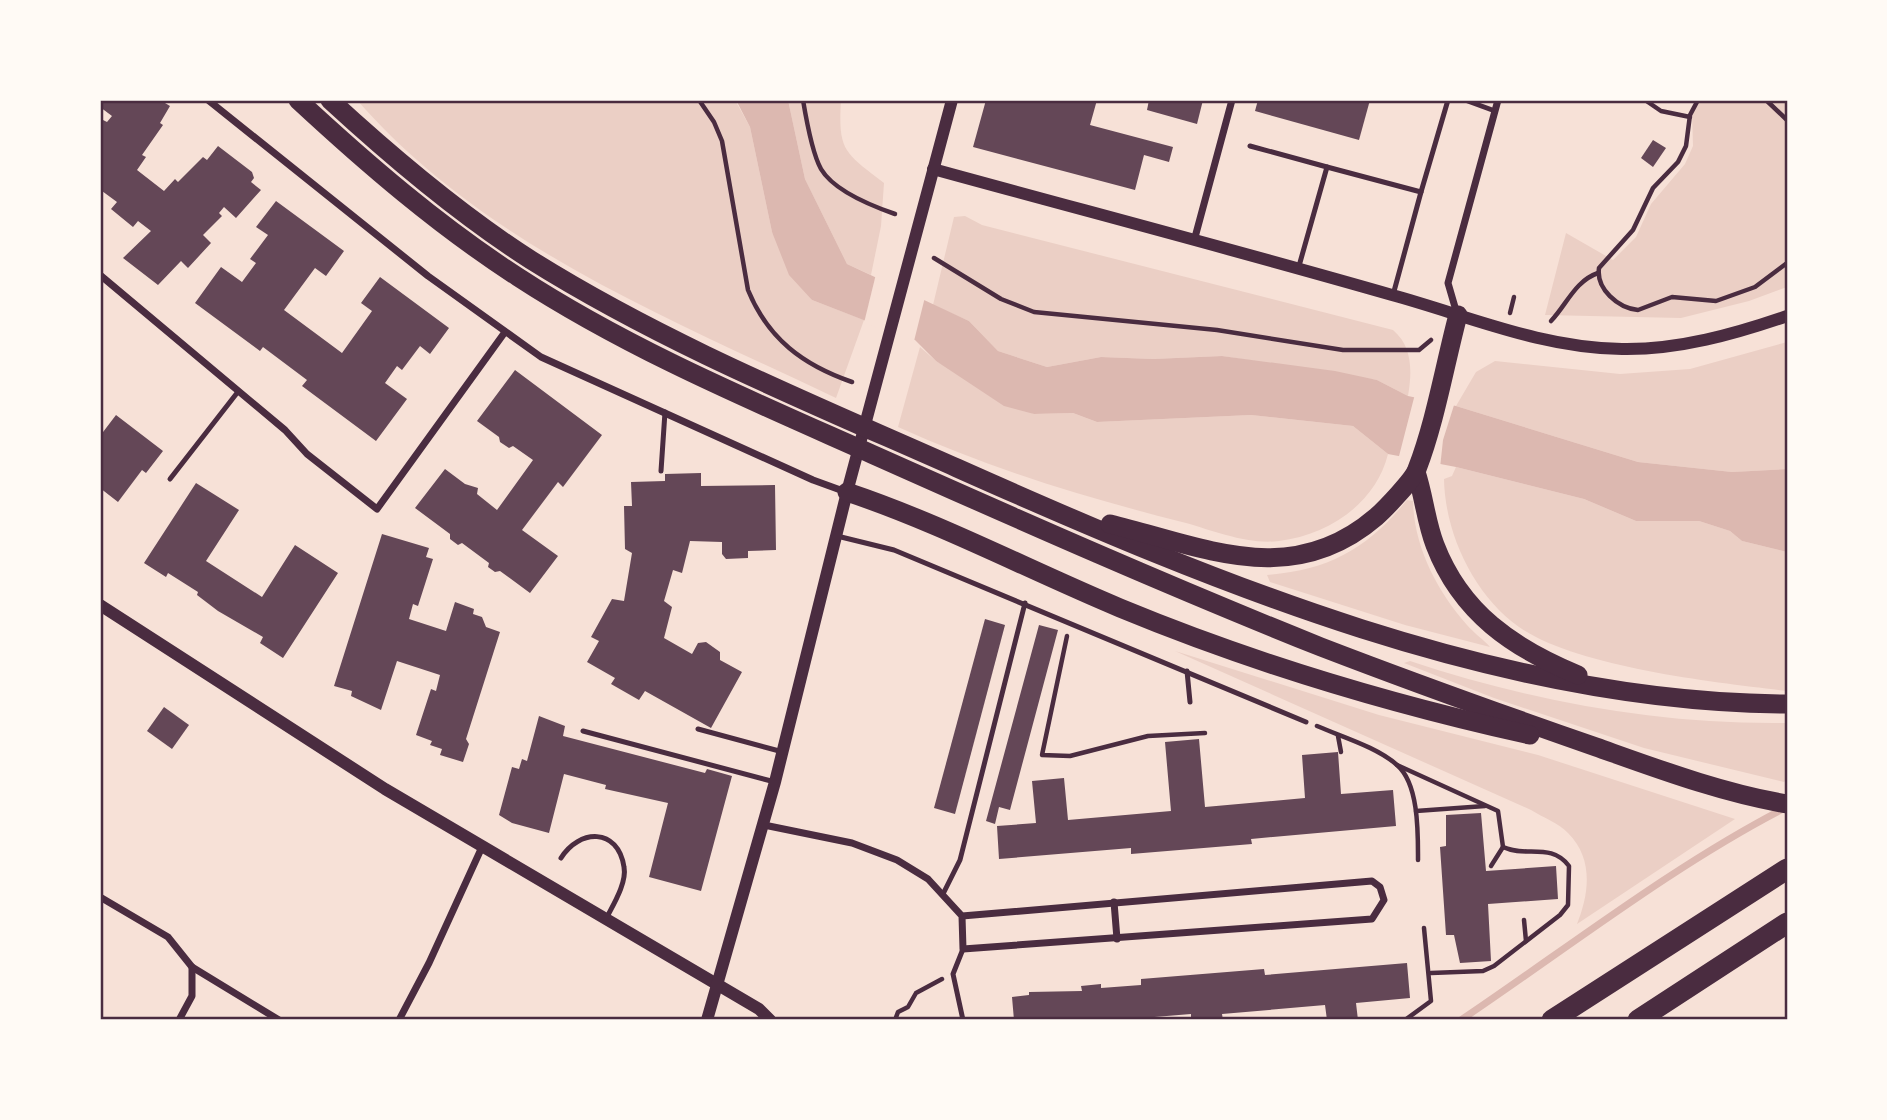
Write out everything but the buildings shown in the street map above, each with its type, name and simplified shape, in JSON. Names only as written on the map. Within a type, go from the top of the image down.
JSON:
[{"type":"highway","points":[[298,100],[383,176],[467,242],[556,300],[664,358],[1136,571],[1392,674],[1721,789],[1787,804]]},
{"type":"highway","points":[[330,100],[494,235],[597,299],[738,370],[1054,511],[1212,575],[1412,643],[1528,674],[1611,690],[1695,699],[1787,704]]},
{"type":"highway","points":[[342,100],[361,128]]},
{"type":"highway","points":[[1054,511],[1226,554],[1262,560],[1320,551],[1356,533],[1380,513],[1416,472],[1458,315]]},
{"type":"highway","points":[[1416,472],[1434,544],[1454,583],[1480,618],[1529,654],[1611,690]]},
{"type":"highway","points":[[847,492],[1122,609],[1245,657],[1467,721],[1620,755]]},
{"type":"highway","points":[[1552,1020],[1787,869]]},
{"type":"highway","points":[[1638,1020],[1787,923]]},
{"type":"street","points":[[208,100],[428,276],[541,357],[813,481],[847,492]]},
{"type":"street","points":[[707,1020],[764,825],[847,492],[951,100]]},
{"type":"street","points":[[1194,240],[1232,100]]},
{"type":"street","points":[[1458,315],[1448,283],[1498,100]]},
{"type":"street","points":[[933,169],[1393,295],[1510,332],[1570,346],[1624,349],[1686,343],[1743,331],[1787,316]]},
{"type":"street","points":[[100,275],[237,393],[285,430],[338,481],[377,509],[505,332]]},
{"type":"street","points":[[100,605],[385,789],[759,1009],[769,1020]]},
{"type":"street","points":[[764,825],[852,843],[897,860],[928,879],[962,916],[963,949],[1372,919],[1384,900],[1380,887],[1372,881],[962,916]]},
{"type":"street","points":[[399,1020],[429,963],[482,847]]},
{"type":"street","points":[[100,897],[168,937],[192,967],[279,1020]]},
{"type":"street","points":[[1114,902],[1117,939]]},
{"type":"street","points":[[179,1020],[192,996],[192,967]]},
{"type":"lane","points":[[1393,295],[1448,100]]},
{"type":"lane","points":[[1465,100],[1495,111]]},
{"type":"lane","points":[[1250,146],[1421,192]]},
{"type":"lane","points":[[1298,270],[1327,167]]},
{"type":"lane","points":[[170,479],[237,393]]},
{"type":"lane","points":[[661,471],[665,412]]},
{"type":"lane","points":[[837,536],[894,550],[1070,621],[1306,722]]},
{"type":"lane","points":[[943,894],[960,860],[1025,603]]},
{"type":"lane","points":[[1187,671],[1190,702]]},
{"type":"lane","points":[[698,729],[783,752]]},
{"type":"lane","points":[[583,731],[775,782]]},
{"type":"lane","points":[[561,858],[573,841],[593,835],[611,841],[620,852],[625,869],[606,919]]},
{"type":"lane","points":[[963,949],[953,974],[964,1020]]},
{"type":"path","points":[[699,100],[714,122],[722,141],[748,290],[757,314],[792,353],[810,365],[852,382]]},
{"type":"path","points":[[803,100],[821,169],[862,199],[895,214]]},
{"type":"path","points":[[1645,100],[1661,111],[1690,117]]},
{"type":"path","points":[[1551,321],[1581,281],[1598,273],[1633,230],[1653,188],[1678,162],[1690,135],[1690,117],[1698,100]]},
{"type":"path","points":[[1766,100],[1787,120]]},
{"type":"path","points":[[934,258],[1001,299],[1034,312],[1217,330],[1343,350],[1419,350]]},
{"type":"path","points":[[1598,273],[1616,303],[1627,309],[1637,310],[1672,297],[1716,301],[1755,287],[1787,263]]},
{"type":"path","points":[[1510,313],[1514,298]]},
{"type":"path","points":[[1070,621],[1042,755],[1070,757],[1148,736],[1205,733]]},
{"type":"path","points":[[1306,722],[1497,811],[1503,847],[1491,866]]},
{"type":"path","points":[[1338,735],[1341,752]]},
{"type":"path","points":[[1397,765],[1404,775],[1416,811],[1418,860]]},
{"type":"path","points":[[1416,811],[1487,806]]},
{"type":"path","points":[[1431,973],[1483,971],[1526,942],[1568,905],[1569,866],[1551,851],[1511,851],[1503,847]]},
{"type":"path","points":[[1524,920],[1526,942]]},
{"type":"path","points":[[1405,1020],[1431,1001],[1431,973],[1424,928]]},
{"type":"path","points":[[895,1020],[898,1012],[908,1007],[916,993],[929,985]]},
{"type":"shaded area","points":[[357,100],[735,100],[750,127],[772,232],[812,300],[864,320],[836,398],[643,306],[520,237],[462,196],[407,151]]},
{"type":"shaded area","points":[[736,100],[788,100],[805,179],[847,264],[969,321],[998,351],[1047,367],[1101,357],[1153,359],[1222,356],[1335,371],[1377,380],[1408,396],[1456,406],[1638,462],[1732,472],[1787,469],[1787,552],[1742,541],[1730,531],[1699,521],[1636,521],[1584,499],[1456,467],[1388,454],[1353,426],[1251,415],[1097,422],[1073,413],[1034,414],[1004,406],[936,361],[915,340],[812,300],[789,275],[772,232],[750,127]]},
{"type":"shaded area","points":[[788,100],[841,100],[841,130],[846,149],[884,183],[881,226],[871,275],[847,264],[805,179]]},
{"type":"shaded area","points":[[1699,100],[1787,100],[1787,287],[1749,301],[1681,318],[1545,315],[1566,233],[1613,260],[1636,237],[1651,204],[1685,164],[1693,146],[1692,112]]},
{"type":"shaded area","points":[[965,216],[982,225],[1393,330],[1404,344],[1410,360],[1408,396],[1377,380],[1222,356],[1153,359],[1101,357],[1047,367],[998,351],[969,321],[933,305],[954,217]]},
{"type":"shaded area","points":[[1787,342],[1787,469],[1732,472],[1638,462],[1456,406],[1476,372],[1495,361],[1620,374],[1690,369]]},
{"type":"shaded area","points":[[920,347],[936,361],[1034,414],[1073,413],[1097,422],[1251,415],[1353,426],[1388,454],[1373,487],[1348,514],[1332,524],[1298,538],[1279,541],[1256,541],[1232,536],[1040,481],[968,456],[898,427]]},
{"type":"shaded area","points":[[1456,467],[1584,499],[1636,521],[1699,521],[1730,531],[1742,541],[1787,552],[1787,691],[1686,678],[1610,663],[1544,641],[1519,627],[1488,598],[1465,562],[1456,542],[1444,479],[1452,476]]},
{"type":"shaded area","points":[[1407,500],[1413,501],[1418,535],[1437,583],[1456,612],[1490,647],[1405,625],[1270,582],[1267,575],[1310,568],[1346,554],[1378,531]]},
{"type":"shaded area","points":[[1175,651],[1379,715],[1538,755],[1735,819],[1577,924],[1586,889],[1585,865],[1576,843],[1560,826],[1531,810]]},
{"type":"shaded area","points":[[1410,661],[1502,688],[1596,708],[1691,720],[1787,723],[1787,779],[1784,782],[1644,748],[1494,698],[1404,663]]},
{"type":"pier","points":[[876,274],[925,297],[914,341],[864,323]]},
{"type":"pier","points":[[1415,394],[1455,402],[1443,440],[1440,468],[1398,460]]},
{"type":"waterway","points":[[1461,1020],[1702,855],[1785,808]]}]
